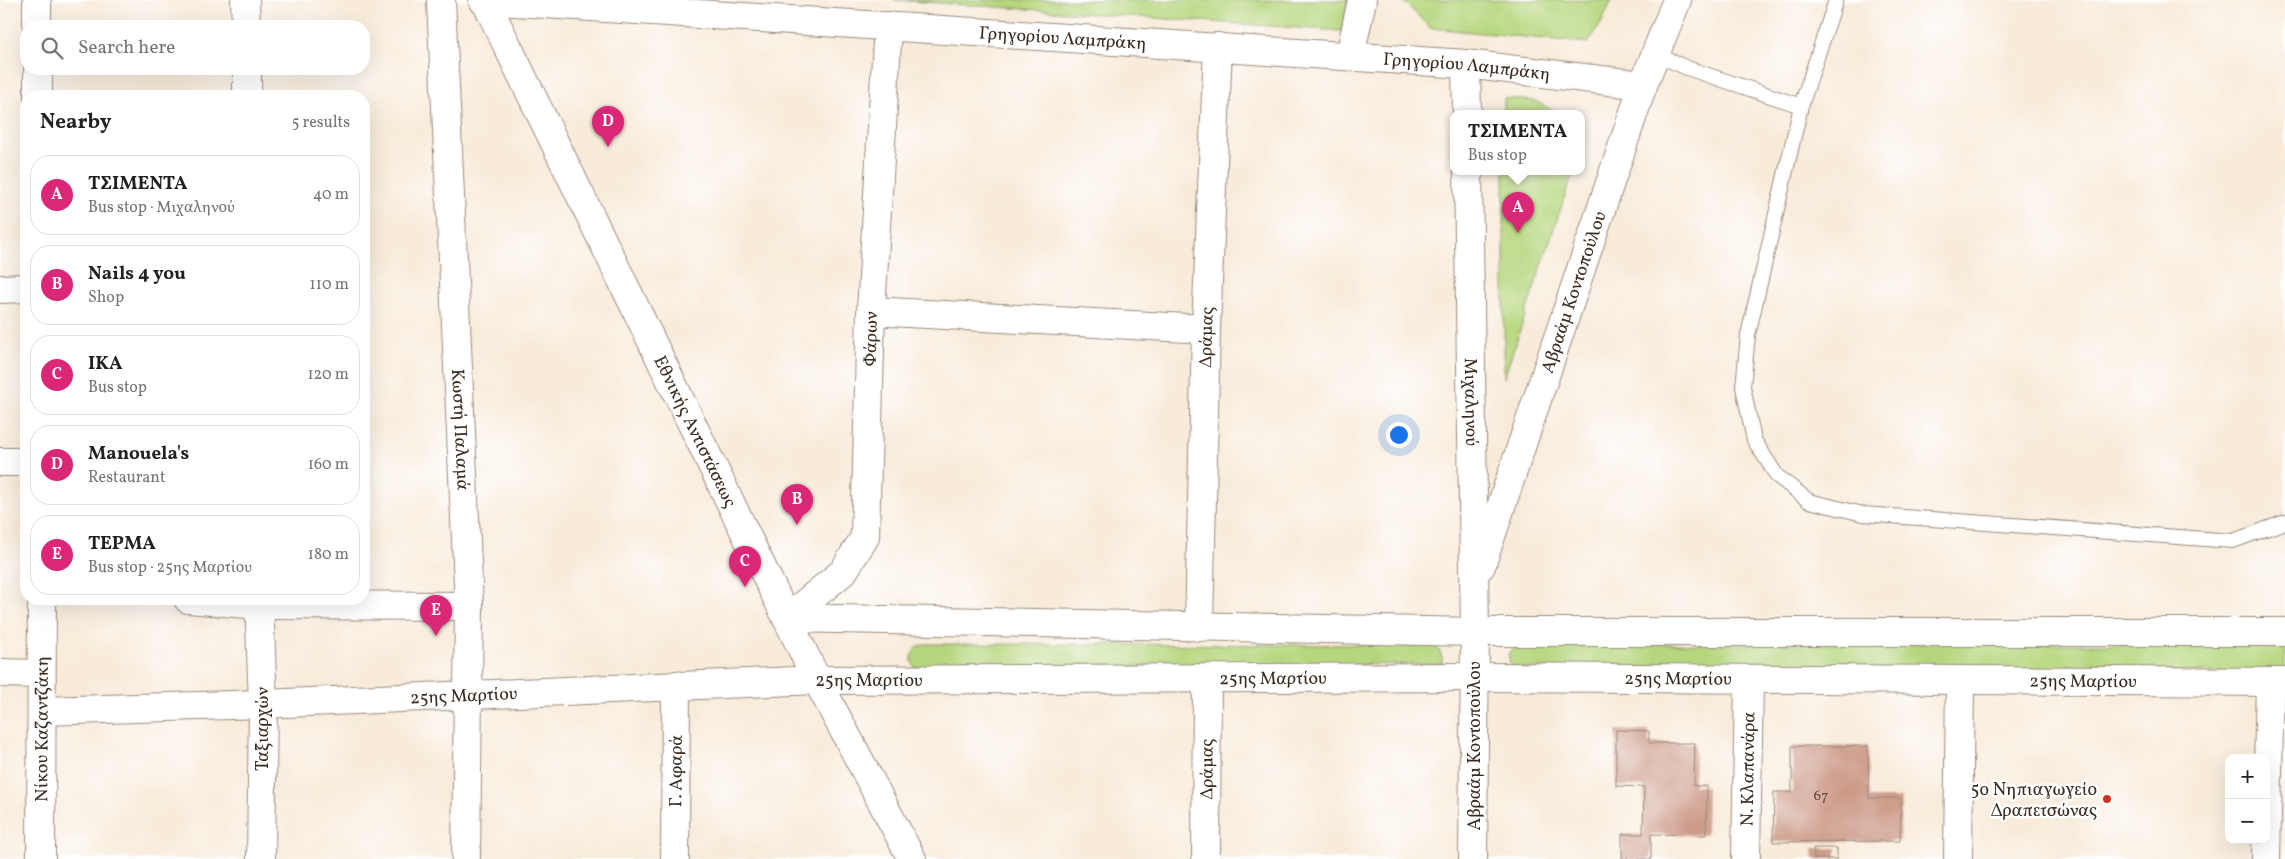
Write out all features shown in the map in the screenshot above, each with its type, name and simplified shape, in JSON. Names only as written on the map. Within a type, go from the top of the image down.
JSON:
[{"type":"street","points":[[37,0],[37,20]]},
{"type":"street","points":[[245,0],[246,20]]},
{"type":"street","name":"Κωστή Παλαμά","points":[[442,0],[469,606],[466,859]]},
{"type":"street","name":"Γρηγορίου Λαμπράκη","points":[[484,0],[1466,64],[1643,85]]},
{"type":"street","name":"Εθνικής Αντιστάσεως","points":[[484,0],[817,680],[912,859]]},
{"type":"street","points":[[1350,56],[1362,0]]},
{"type":"street","name":"Αβραάμ Κοντοπούλου","points":[[1474,586],[1643,85],[1677,0]]},
{"type":"street","name":"Φάρων","points":[[787,618],[843,572],[865,537],[872,311],[888,26]]},
{"type":"street","name":"Δράμας","points":[[1198,627],[1206,328],[1218,47]]},
{"type":"street","points":[[1466,64],[1467,110]]},
{"type":"street","points":[[38,75],[38,90]]},
{"type":"street","points":[[246,75],[247,90]]},
{"type":"street","name":"Μιχαληνού","points":[[1468,175],[1475,632]]},
{"type":"street","points":[[0,289],[20,288]]},
{"type":"street","points":[[872,311],[1206,328]]},
{"type":"street","points":[[0,462],[20,462]]},
{"type":"street","points":[[370,604],[469,606]]},
{"type":"street","name":"Νίκου Καζαντζάκη","points":[[41,859],[42,605]]},
{"type":"street","name":"Ταξιαρχών","points":[[260,605],[263,704],[261,859]]},
{"type":"street","points":[[787,618],[1475,632],[2285,632]]},
{"type":"street","name":"Αβραάμ Κοντοπούλου","points":[[1473,859],[1475,632]]},
{"type":"street","points":[[0,673],[42,674]]},
{"type":"street","name":"25ης Μαρτίου","points":[[42,711],[263,704],[817,680],[1474,677],[2277,682]]},
{"type":"street","name":"Δράμας","points":[[1206,859],[1207,679]]},
{"type":"street","name":"Ν. Κλαπανάρα","points":[[1746,859],[1749,679]]},
{"type":"street","points":[[1958,859],[1960,680]]},
{"type":"street","points":[[2266,859],[2277,682]]},
{"type":"street","name":"Γ. Αφαρά","points":[[675,859],[676,685]]},
{"type":"lane","points":[[1836,0],[1801,106],[1748,335],[1743,388],[1754,440],[1778,476],[1809,501],[1863,514],[2233,541],[2285,522]]},
{"type":"lane","points":[[1655,54],[1688,68],[1801,106]]},
{"type":"green space","points":[[894,0],[1348,0],[1342,31]]},
{"type":"green space","points":[[1402,0],[1612,0],[1602,22],[1588,43],[1430,28]]},
{"type":"green space","points":[[1504,98],[1535,101],[1552,110],[1504,110]]},
{"type":"green space","points":[[1504,175],[1572,175],[1504,378]]},
{"type":"green space","points":[[926,644],[1432,645],[1439,650],[1442,664],[915,668],[912,660],[913,653],[918,647]]},
{"type":"green space","points":[[1517,644],[2285,644],[2285,673],[1511,668],[1508,654]]},
{"type":"building","points":[[1616,730],[1649,731],[1649,743],[1695,743],[1694,786],[1707,786],[1706,835],[1651,834],[1651,859],[1622,859],[1622,834],[1643,834],[1644,787],[1616,786]]},
{"type":"building","points":[[1792,746],[1868,746],[1869,798],[1901,798],[1900,841],[1773,842],[1774,792],[1792,792]]},
{"type":"building","points":[[1813,848],[1837,848],[1837,859],[1814,859]]},
{"type":"place","name":"Manouela's","points":[[608,147]]},
{"type":"place","name":"ΤΣΙΜΕΝΤΑ","points":[[1518,233]]},
{"type":"place","name":"Nails 4 you","points":[[797,525]]},
{"type":"place","name":"ΙΚΑ","points":[[745,587]]},
{"type":"place","name":"ΤΕΡΜΑ","points":[[436,636]]},
{"type":"place","name":"5ο Νηπιαγωγείο Δραπετσώνας","points":[[2107,799]]}]
